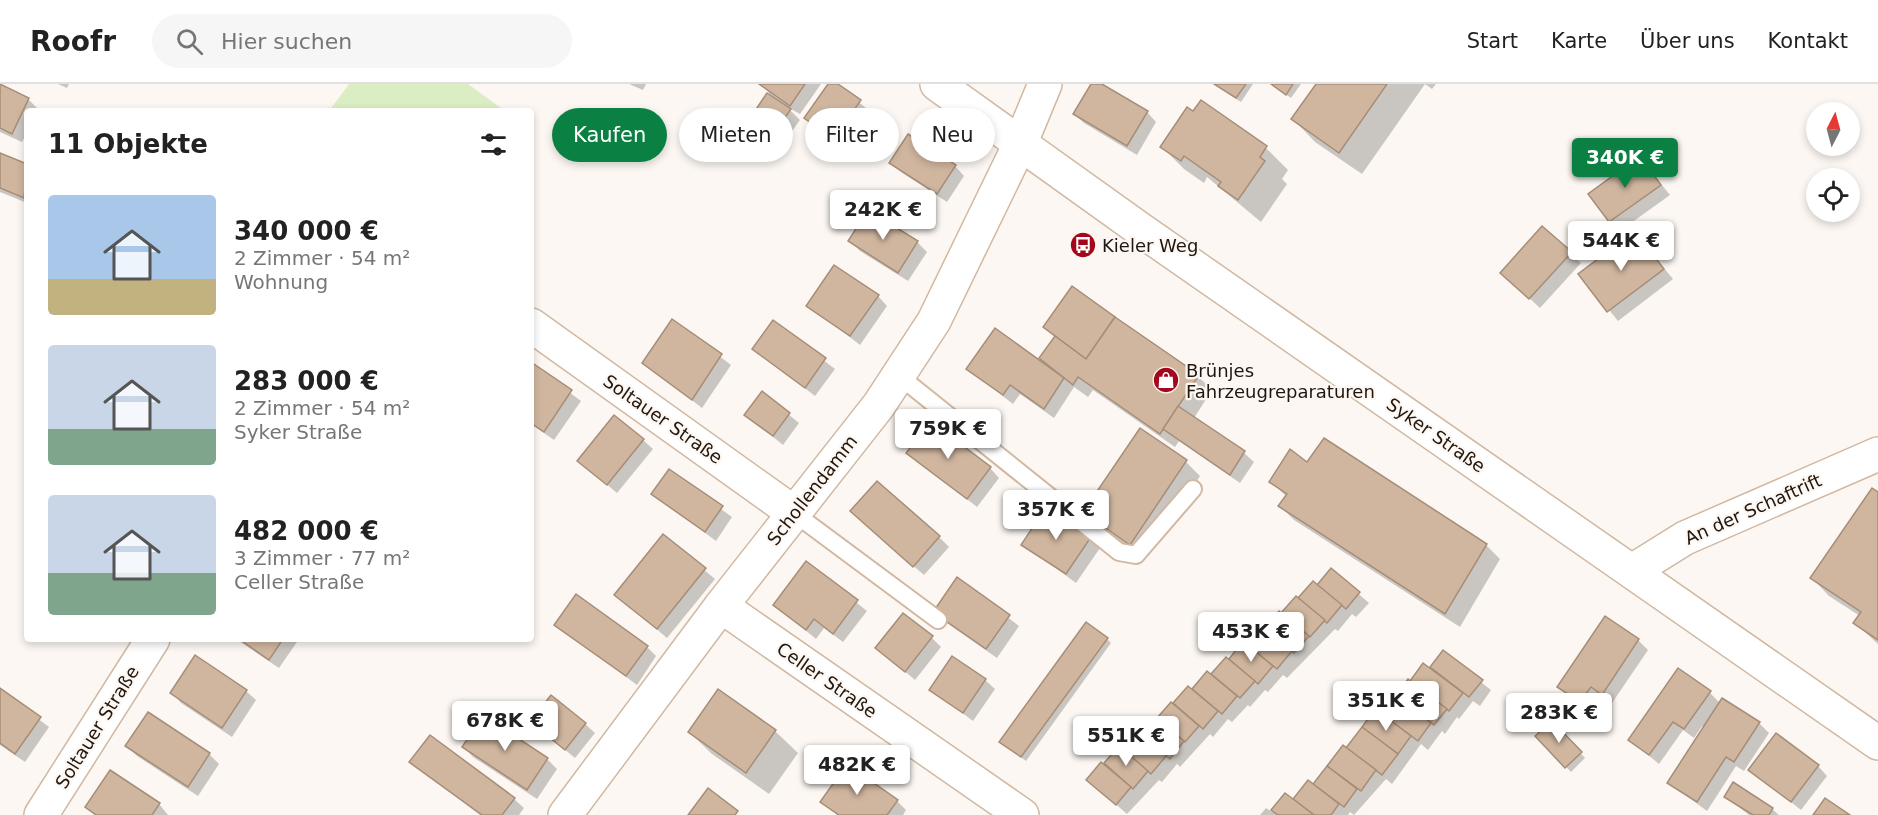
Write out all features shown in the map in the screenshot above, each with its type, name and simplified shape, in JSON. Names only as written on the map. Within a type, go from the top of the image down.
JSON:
[{"type":"street","name":"Syker Straße","points":[[937,84],[1141,230],[1878,743]]},
{"type":"street","points":[[1021,142],[1045,84]]},
{"type":"street","name":"Schollendamm","points":[[566,815],[721,606],[879,405],[934,321],[1021,142]]},
{"type":"street","name":"Soltauer Straße","points":[[534,327],[794,513]]},
{"type":"street","name":"An der Schaftrift","points":[[1632,571],[1685,538],[1878,454]]},
{"type":"street","name":"Celler Straße","points":[[721,606],[1022,815]]},
{"type":"street","name":"Soltauer Straße","points":[[41,815],[151,642]]},
{"type":"lane","points":[[898,375],[1119,552],[1136,555],[1192,489]]},
{"type":"lane","points":[[794,513],[938,620]]},
{"type":"green space","points":[[349,84],[468,84],[501,108],[331,108]]},
{"type":"building","points":[[0,84],[29,98],[12,134],[0,128]]},
{"type":"building","points":[[759,84],[805,84],[790,106]]},
{"type":"building","points":[[828,84],[838,84],[861,100],[855,108],[811,108]]},
{"type":"building","points":[[1091,84],[1102,84],[1148,111],[1127,146],[1073,114]]},
{"type":"building","points":[[1214,84],[1246,84],[1236,98]]},
{"type":"building","points":[[1271,84],[1293,84],[1286,95]]},
{"type":"building","points":[[1316,84],[1387,84],[1339,153],[1291,119]]},
{"type":"building","points":[[767,93],[790,108],[757,108]]},
{"type":"building","points":[[1201,100],[1267,146],[1260,157],[1265,161],[1238,200],[1218,186],[1221,182],[1184,156],[1181,161],[1160,147],[1187,107],[1193,111]]},
{"type":"building","points":[[908,134],[911,136],[911,162],[951,162],[956,165],[937,194],[889,163],[899,162],[899,148]]},
{"type":"building","points":[[0,153],[24,163],[24,198],[0,188]]},
{"type":"building","points":[[1640,156],[1661,185],[1609,222],[1588,194]]},
{"type":"building","points":[[868,210],[918,241],[898,273],[848,241]]},
{"type":"building","points":[[1542,226],[1572,252],[1529,299],[1500,273]]},
{"type":"building","points":[[1635,231],[1664,269],[1607,312],[1578,274]]},
{"type":"building","points":[[834,265],[879,295],[850,336],[806,306]]},
{"type":"building","points":[[1072,286],[1115,317],[1086,359],[1043,327]]},
{"type":"building","points":[[1115,317],[1199,375],[1160,434],[1078,377],[1073,385],[1039,358],[1055,336],[1086,359]]},
{"type":"building","points":[[672,319],[722,354],[692,400],[642,363]]},
{"type":"building","points":[[773,320],[826,358],[805,388],[752,349]]},
{"type":"building","points":[[995,328],[1064,378],[1044,409],[1010,385],[1003,395],[966,369]]},
{"type":"building","points":[[534,364],[572,390],[544,432],[534,425]]},
{"type":"building","points":[[762,391],[790,413],[773,436],[744,415]]},
{"type":"building","points":[[1178,406],[1245,451],[1230,475],[1163,429]]},
{"type":"building","points":[[614,415],[644,439],[607,485],[577,461]]},
{"type":"building","points":[[930,421],[991,467],[967,499],[906,453]]},
{"type":"building","points":[[1140,428],[1187,460],[1130,545],[1083,512]]},
{"type":"building","points":[[1324,438],[1487,544],[1445,614],[1278,506],[1287,494],[1269,482],[1290,449],[1307,462]]},
{"type":"building","points":[[669,469],[723,506],[705,532],[651,494]]},
{"type":"building","points":[[877,481],[940,536],[913,567],[850,511]]},
{"type":"building","points":[[1872,488],[1878,492],[1878,640],[1853,623],[1861,612],[1810,578]]},
{"type":"building","points":[[1046,507],[1091,537],[1066,574],[1021,545]]},
{"type":"building","points":[[663,534],[706,568],[657,629],[614,595]]},
{"type":"building","points":[[806,561],[858,600],[833,634],[814,619],[806,630],[773,605]]},
{"type":"building","points":[[1331,568],[1360,592],[1346,609],[1317,585]]},
{"type":"building","points":[[957,577],[1010,615],[986,649],[933,612]]},
{"type":"building","points":[[1313,581],[1342,605],[1327,623],[1298,598]]},
{"type":"building","points":[[576,594],[648,646],[626,676],[554,625]]},
{"type":"building","points":[[1296,596],[1325,620],[1310,637],[1281,613]]},
{"type":"building","points":[[1279,611],[1309,636],[1294,653],[1264,628]]},
{"type":"building","points":[[903,613],[933,636],[905,672],[875,648]]},
{"type":"building","points":[[1605,616],[1639,639],[1602,695],[1591,687],[1580,702],[1557,687]]},
{"type":"building","points":[[1086,622],[1108,638],[1021,757],[999,742]]},
{"type":"building","points":[[1262,627],[1292,651],[1277,669],[1247,645]]},
{"type":"building","points":[[1243,641],[1273,666],[1258,684],[1229,659]]},
{"type":"building","points":[[243,642],[281,642],[269,660]]},
{"type":"building","points":[[1443,650],[1483,680],[1469,697],[1430,667]]},
{"type":"building","points":[[195,655],[247,690],[222,728],[170,693]]},
{"type":"building","points":[[952,656],[986,679],[963,713],[929,690]]},
{"type":"building","points":[[1226,657],[1255,681],[1240,698],[1211,674]]},
{"type":"building","points":[[1423,663],[1463,693],[1449,711],[1410,681]]},
{"type":"building","points":[[1678,668],[1711,691],[1684,729],[1673,722],[1649,755],[1628,740]]},
{"type":"building","points":[[1207,671],[1237,696],[1222,714],[1192,689]]},
{"type":"building","points":[[1408,679],[1447,709],[1434,725],[1395,696]]},
{"type":"building","points":[[1188,686],[1218,711],[1203,729],[1173,703]]},
{"type":"building","points":[[0,688],[41,717],[15,754],[0,743]]},
{"type":"building","points":[[718,689],[776,730],[746,773],[688,732]]},
{"type":"building","points":[[1393,694],[1431,723],[1418,741],[1379,712]]},
{"type":"building","points":[[551,695],[586,723],[565,750],[530,722]]},
{"type":"building","points":[[1722,698],[1760,722],[1734,762],[1726,757],[1697,802],[1667,783]]},
{"type":"building","points":[[1171,702],[1199,726],[1185,742],[1157,718]]},
{"type":"building","points":[[1375,709],[1411,736],[1398,754],[1362,727]]},
{"type":"building","points":[[148,712],[210,753],[188,787],[125,746]]},
{"type":"building","points":[[483,715],[548,758],[527,790],[462,747]]},
{"type":"building","points":[[1155,717],[1184,741],[1170,759],[1140,734]]},
{"type":"building","points":[[1552,721],[1582,752],[1565,768],[1535,736]]},
{"type":"building","points":[[1362,727],[1398,754],[1382,775],[1346,748]]},
{"type":"building","points":[[1136,731],[1166,756],[1151,774],[1121,748]]},
{"type":"building","points":[[1776,733],[1819,765],[1791,802],[1748,770]]},
{"type":"building","points":[[430,735],[515,798],[502,815],[482,815],[409,762]]},
{"type":"building","points":[[1343,745],[1376,770],[1361,791],[1327,766]]},
{"type":"building","points":[[1119,746],[1148,771],[1133,789],[1104,763]]},
{"type":"building","points":[[1101,762],[1131,787],[1116,805],[1086,780]]},
{"type":"building","points":[[847,764],[898,800],[887,815],[839,815],[820,802]]},
{"type":"building","points":[[1327,766],[1357,789],[1344,807],[1313,784]]},
{"type":"building","points":[[110,770],[160,803],[152,815],[96,815],[85,807]]},
{"type":"building","points":[[1308,780],[1339,804],[1331,815],[1314,815],[1293,799]]},
{"type":"building","points":[[1733,782],[1773,808],[1769,815],[1753,815],[1724,797]]},
{"type":"building","points":[[708,788],[738,811],[735,815],[688,815]]},
{"type":"building","points":[[1285,793],[1314,815],[1278,815],[1271,810]]},
{"type":"building","points":[[1825,798],[1850,815],[1813,815]]},
{"type":"place","name":"Kieler Weg","points":[[1083,245]]},
{"type":"place","name":"Brünjes Fahrzeugreparaturen","points":[[1166,380]]}]
